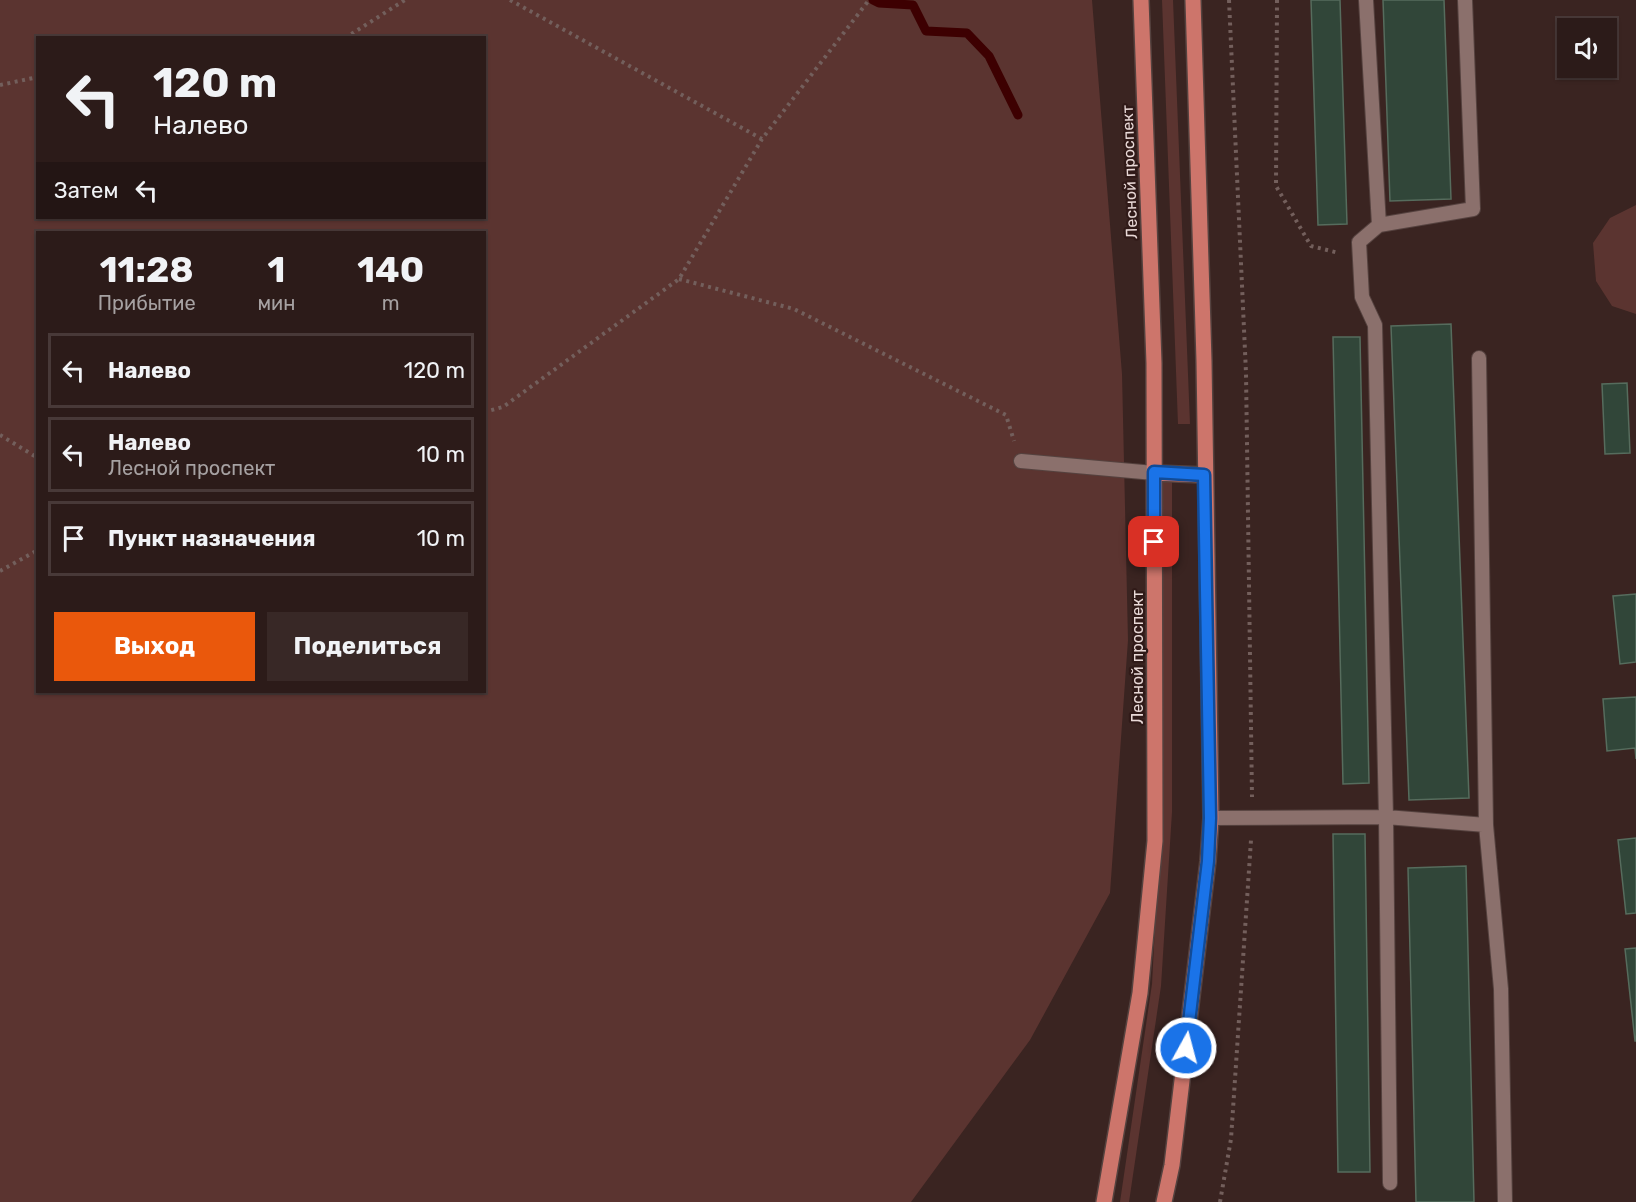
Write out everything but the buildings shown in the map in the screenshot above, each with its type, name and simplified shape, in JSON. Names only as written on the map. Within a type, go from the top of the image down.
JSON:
[{"type":"main road","name":"Лесной проспект","points":[[1104,1202],[1140,993],[1155,842],[1154,363],[1141,0]]},
{"type":"main road","points":[[1164,1202],[1172,1165],[1208,861],[1210,818],[1204,361],[1193,0]]},
{"type":"main road","points":[[1154,472],[1204,475]]},
{"type":"lane","points":[[1366,0],[1379,225]]},
{"type":"lane","points":[[1390,1183],[1386,817],[1375,325],[1362,297],[1359,242],[1379,225],[1473,209],[1465,0]]},
{"type":"lane","points":[[1479,358],[1486,825],[1501,989],[1505,1202]]},
{"type":"lane","points":[[1021,461],[1154,472]]},
{"type":"lane","points":[[1210,818],[1386,817],[1486,825]]},
{"type":"path","points":[[348,36],[405,0]]},
{"type":"path","points":[[510,0],[762,139]]},
{"type":"path","points":[[486,411],[503,407],[679,279],[762,139],[869,0]]},
{"type":"path","points":[[1220,1202],[1231,1139],[1252,819],[1246,374],[1229,0]]},
{"type":"path","points":[[1277,0],[1276,186],[1311,246],[1360,258]]},
{"type":"path","points":[[0,86],[36,77]]},
{"type":"path","points":[[679,279],[794,309],[1006,415],[1021,461]]},
{"type":"path","points":[[0,435],[36,457]]},
{"type":"path","points":[[0,571],[36,551]]},
{"type":"shaded area","points":[[0,0],[1092,0],[1122,374],[1128,640],[1110,893],[1030,1040],[911,1202],[0,1202]]},
{"type":"shaded area","points":[[1162,0],[1173,0],[1190,424],[1178,424]]},
{"type":"shaded area","points":[[1636,205],[1636,314],[1612,306],[1596,281],[1593,243],[1610,218]]},
{"type":"shaded area","points":[[1172,475],[1172,812],[1161,986],[1129,1202],[1120,1202],[1152,984],[1161,811],[1163,476]]},
{"type":"waterway","points":[[873,0],[879,3],[913,5],[926,31],[967,33],[989,56],[1018,115]]},
{"type":"route","points":[[1154,542],[1154,472],[1204,475],[1210,818],[1208,861],[1186,1048]]}]
